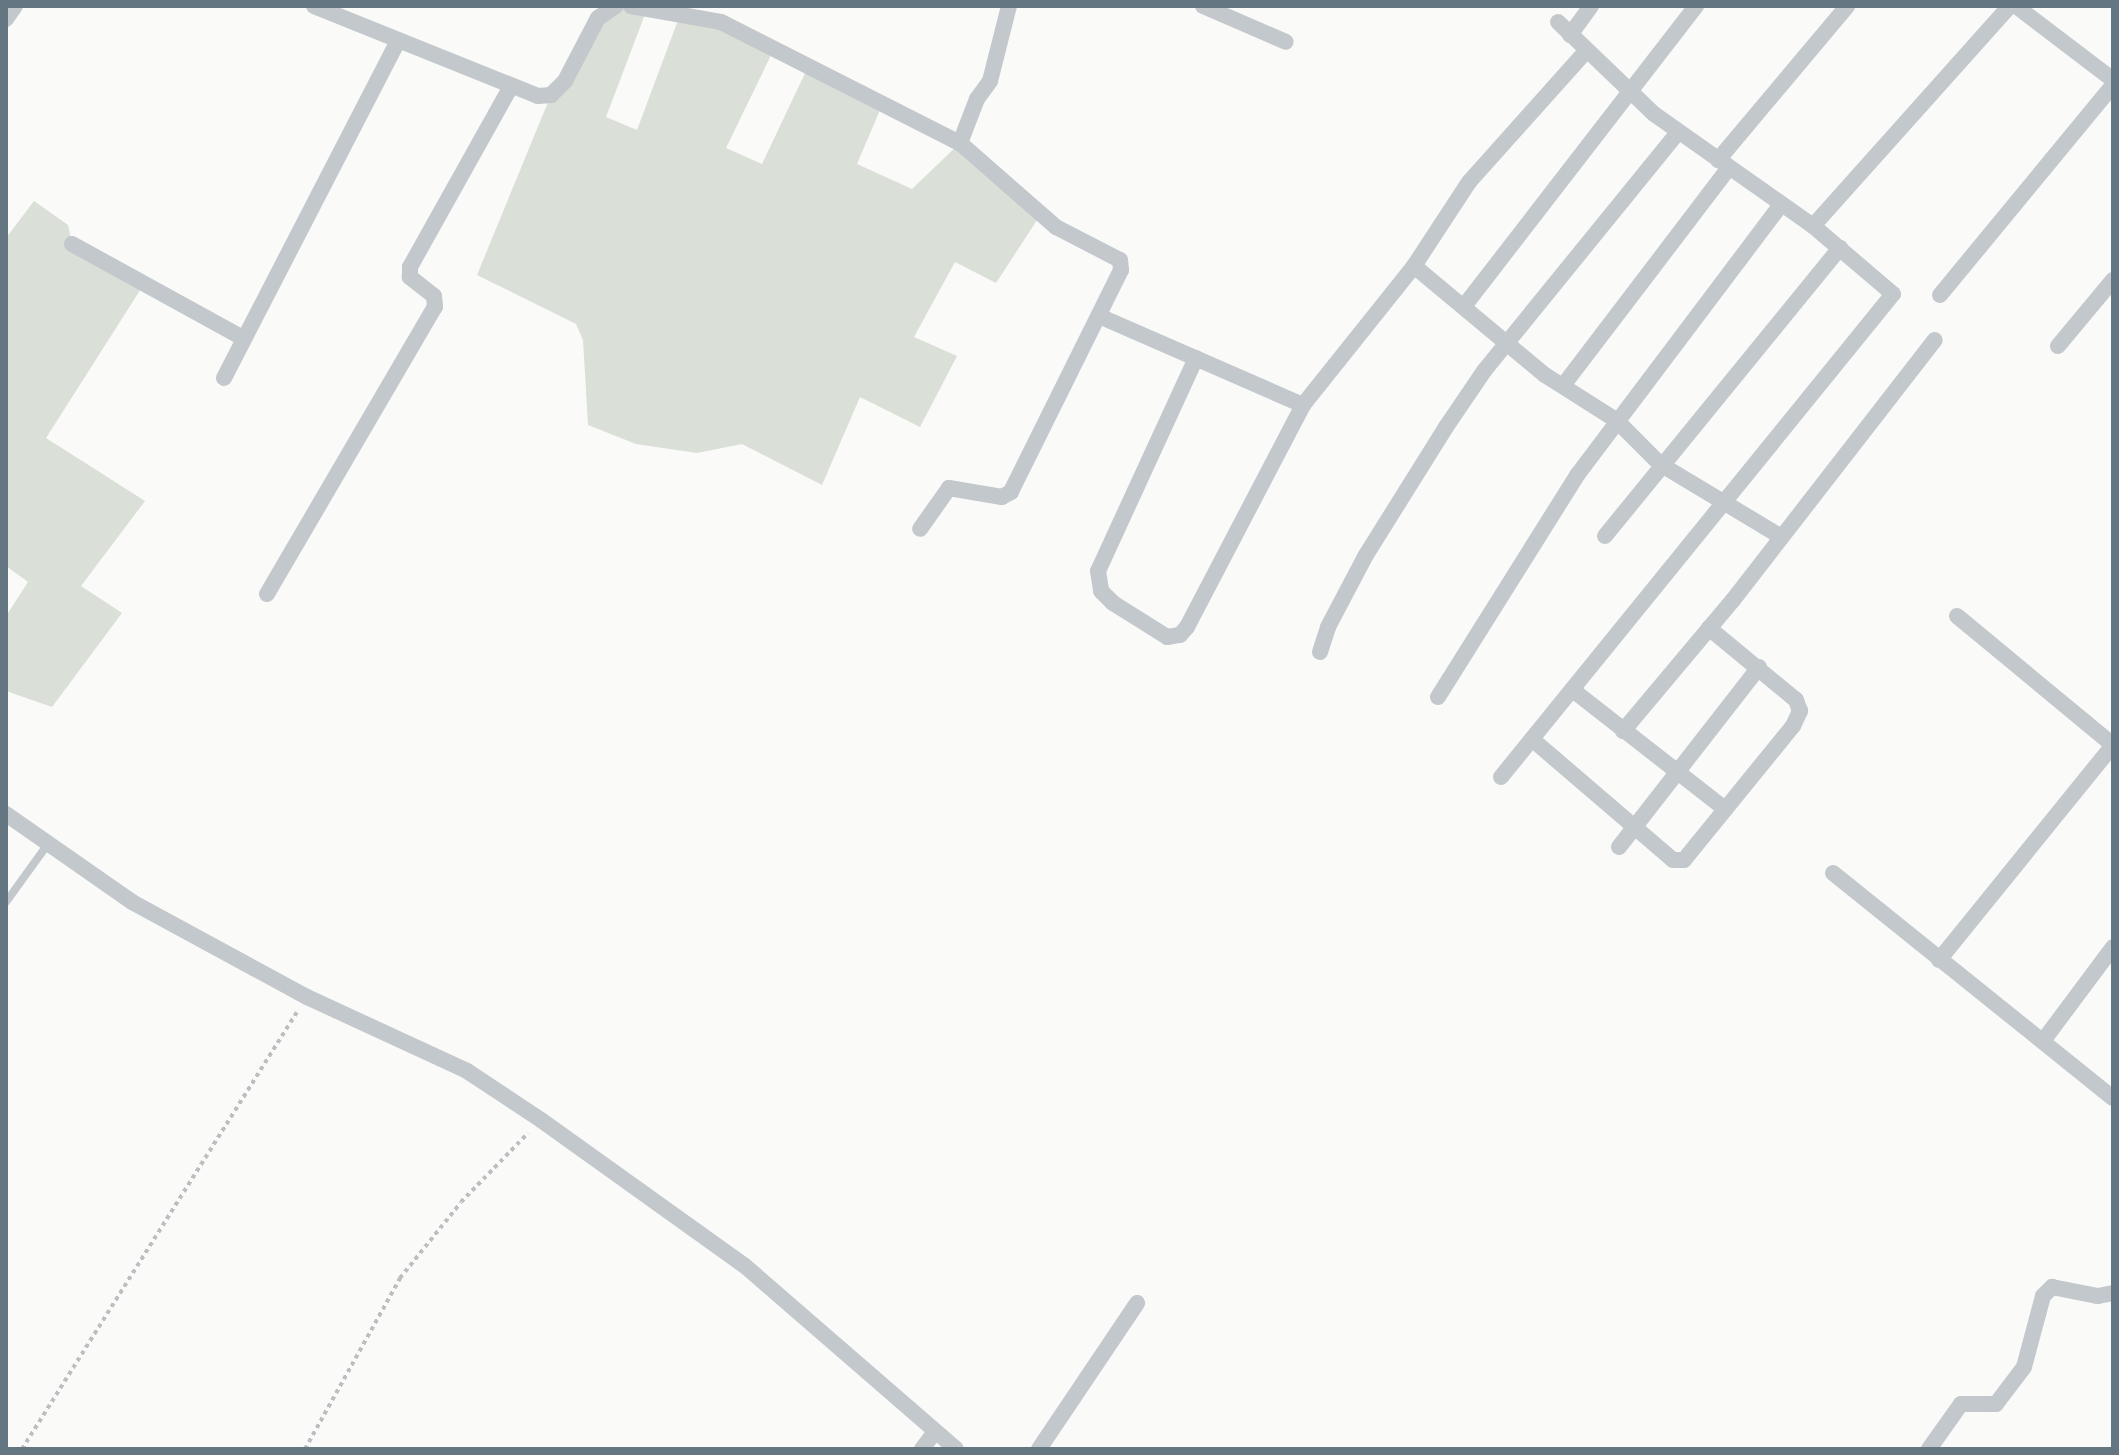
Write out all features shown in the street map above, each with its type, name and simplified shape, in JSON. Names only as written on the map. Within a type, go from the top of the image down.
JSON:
[{"type":"street","points":[[6,19],[15,6]]},
{"type":"street","points":[[314,6],[397,43],[538,96],[551,95],[565,81],[598,18],[616,6]]},
{"type":"street","points":[[631,6],[724,14],[960,143],[1056,227],[1120,260],[1121,270],[1011,492],[1002,497],[949,488],[920,529]]},
{"type":"street","points":[[960,143],[977,99],[990,81],[1009,6]]},
{"type":"street","points":[[1203,6],[1286,42]]},
{"type":"street","points":[[1570,35],[1591,6]]},
{"type":"street","points":[[1465,305],[1696,6]]},
{"type":"street","points":[[1565,383],[1724,164],[1847,6]]},
{"type":"street","points":[[1813,226],[2010,6]]},
{"type":"street","points":[[1940,295],[2113,83],[2016,6]]},
{"type":"street","points":[[1501,777],[1574,691],[1721,500],[1893,294],[1813,226],[1678,132],[1630,94],[1558,22]]},
{"type":"street","points":[[224,378],[397,43]]},
{"type":"street","points":[[1196,358],[1098,571],[1101,591],[1113,603],[1167,637],[1180,635],[1187,627],[1303,405],[1414,266],[1469,182],[1586,51]]},
{"type":"street","points":[[267,594],[435,307],[434,296],[410,277],[410,267],[511,86]]},
{"type":"street","points":[[1320,652],[1328,627],[1403,492],[1508,345],[1678,132]]},
{"type":"street","points":[[1438,697],[1616,420],[1781,205]]},
{"type":"street","points":[[72,244],[243,338]]},
{"type":"street","points":[[1605,536],[1660,464],[1840,248]]},
{"type":"street","points":[[1414,266],[1465,305],[1545,375],[1565,383],[1593,408],[1616,420],[1660,464],[1780,536]]},
{"type":"street","points":[[2058,346],[2113,280]]},
{"type":"street","points":[[1099,316],[1303,405]]},
{"type":"street","points":[[1623,731],[1709,628],[1935,340]]},
{"type":"street","points":[[1939,960],[2113,745],[1957,616]]},
{"type":"street","points":[[1533,740],[1678,862],[1793,726],[1800,711],[1796,700],[1709,628]]},
{"type":"street","points":[[1619,847],[1759,667]]},
{"type":"street","points":[[1574,691],[1725,809]]},
{"type":"street","points":[[6,814],[132,902],[307,997],[467,1071],[541,1120],[745,1266],[956,1449]]},
{"type":"street","points":[[1833,873],[2113,1098]]},
{"type":"street","points":[[2043,1041],[2113,947]]},
{"type":"street","points":[[1929,1449],[1961,1404],[1996,1404],[2024,1367],[2034,1320],[2043,1296],[2052,1287],[2098,1296],[2113,1293]]},
{"type":"street","points":[[1039,1449],[1137,1303]]},
{"type":"street","points":[[922,1449],[935,1432]]},
{"type":"lane","points":[[6,902],[48,844]]},
{"type":"path","points":[[22,1449],[307,997]]},
{"type":"path","points":[[305,1449],[400,1278],[461,1202],[541,1120]]},
{"type":"shaded area","points":[[616,6],[647,9],[606,117],[637,130],[680,15],[774,49],[726,148],[762,164],[808,67],[883,103],[857,164],[912,189],[960,143],[1041,214],[996,283],[955,262],[914,337],[957,356],[920,427],[860,397],[822,485],[742,444],[697,453],[636,444],[588,425],[583,340],[576,324],[477,275],[551,95]]},
{"type":"shaded area","points":[[34,201],[68,225],[72,244],[144,284],[46,438],[145,501],[81,586],[122,613],[52,707],[6,691],[6,616],[28,582],[6,566],[6,238]]}]
